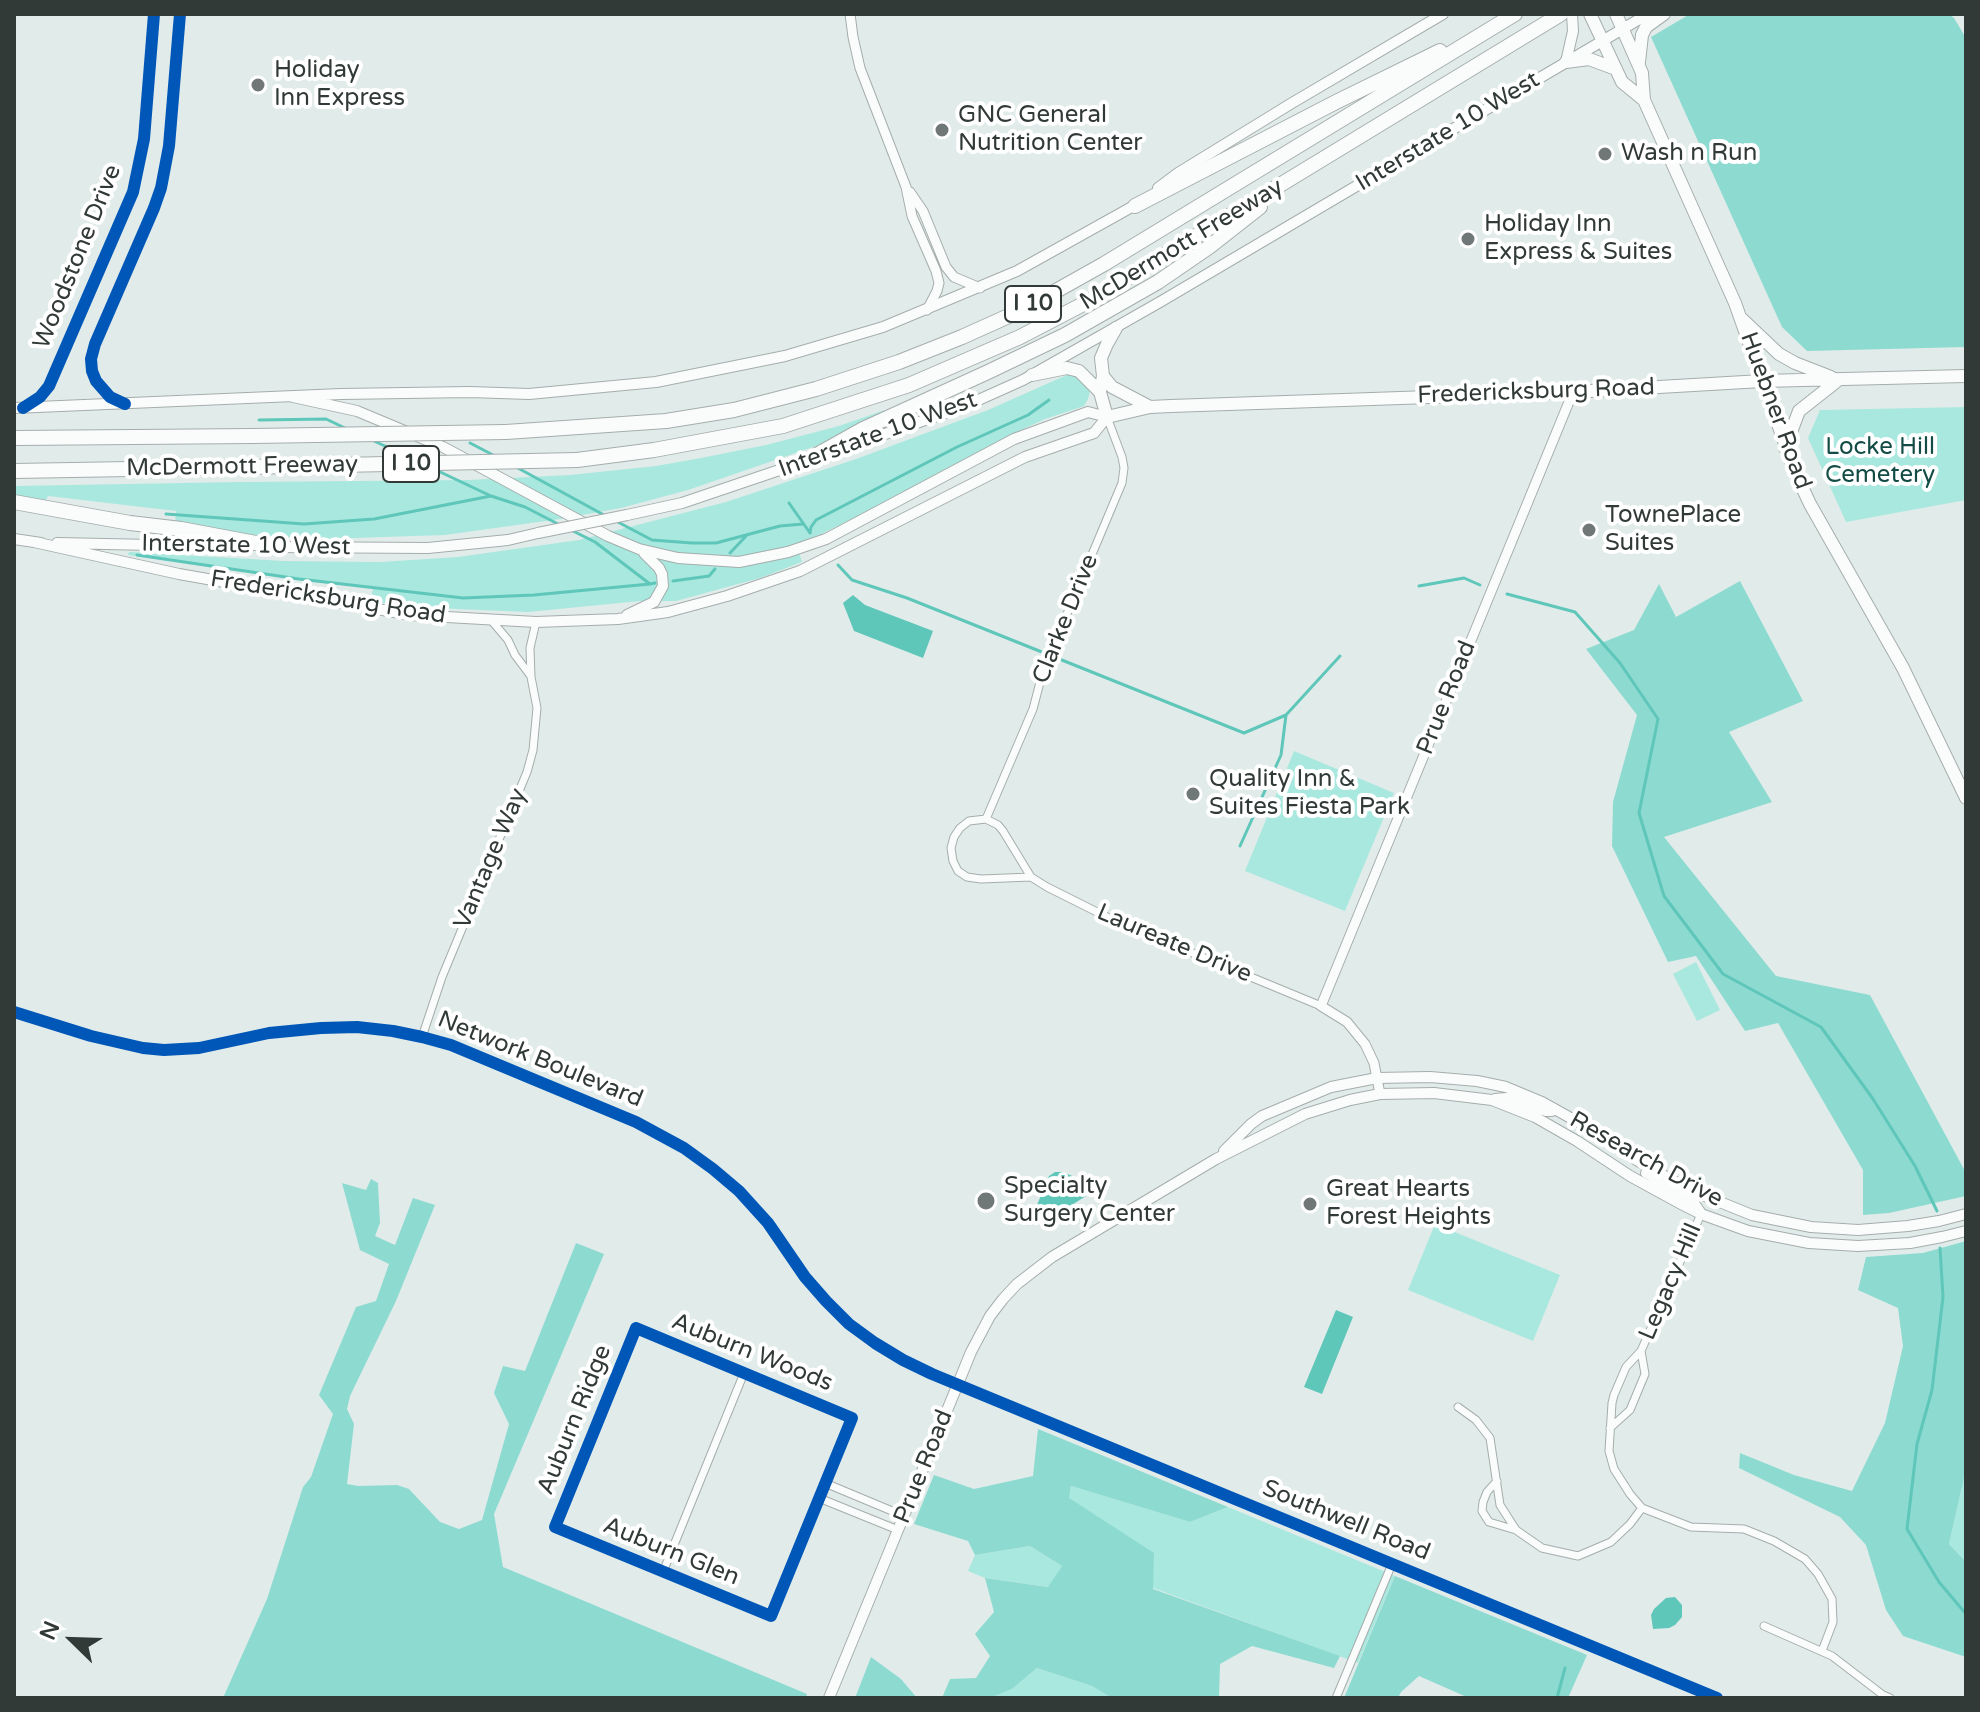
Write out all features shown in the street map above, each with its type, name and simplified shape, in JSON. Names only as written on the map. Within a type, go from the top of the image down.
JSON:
[{"type":"highway","name":"McDermott Freeway","points":[[14,438],[506,432],[666,421],[734,410],[829,385],[899,362],[1022,310],[1104,264],[1515,14]]},
{"type":"highway","name":"McDermott Freeway","points":[[14,471],[577,460],[654,450],[783,426],[909,385],[1020,337],[1091,300],[1561,14]]},
{"type":"highway","points":[[1135,206],[1406,67],[1502,23]]},
{"type":"highway","points":[[804,462],[863,429],[1065,335],[1158,282],[1209,247],[1311,167]]},
{"type":"highway","points":[[14,502],[277,547]]},
{"type":"main road","points":[[18,408],[470,392],[529,394],[656,382],[785,356],[883,327],[980,288],[1043,258],[1135,206],[1178,173],[1443,14]]},
{"type":"main road","points":[[1572,14],[1573,31],[1566,62],[1589,59],[1616,69]]},
{"type":"main road","name":"Huebner Road","points":[[1590,14],[1622,82],[1644,100]]},
{"type":"main road","name":"Huebner Road","points":[[1616,14],[1642,73],[1644,100],[1739,315],[1785,448],[1810,504],[1903,668],[1966,798]]},
{"type":"main road","name":"Interstate 10 West","points":[[14,539],[34,542],[428,548],[508,540],[682,503],[965,406],[1032,375],[1648,14]]},
{"type":"main road","points":[[1638,65],[1646,27],[1664,14]]},
{"type":"main road","points":[[1739,315],[1779,354],[1838,380]]},
{"type":"main road","points":[[1107,417],[1100,392],[1103,376],[1101,358],[1116,328]]},
{"type":"main road","points":[[1032,375],[1067,368],[1079,371],[1100,392]]},
{"type":"main road","points":[[1103,376],[1120,391],[1150,407]]},
{"type":"main road","name":"Fredericksburg Road","points":[[293,397],[357,411],[443,447],[608,536],[639,549],[678,558],[739,562],[788,552],[826,539],[1014,439],[1088,412],[1107,417],[1150,407],[1573,392],[1762,381],[1966,376]]},
{"type":"main road","points":[[1785,448],[1799,411],[1838,380]]},
{"type":"main road","name":"Fredericksburg Road","points":[[34,542],[179,574],[411,615],[536,622],[618,619],[668,612],[800,571],[1025,457],[1094,433],[1107,417]]},
{"type":"main road","points":[[618,619],[654,602],[663,586],[659,568],[639,549]]},
{"type":"main road","name":"Research Drive","points":[[1377,1078],[1430,1077],[1506,1087],[1542,1102],[1635,1159],[1707,1198],[1752,1215],[1811,1227],[1858,1230],[1908,1226],[1966,1214]]},
{"type":"main road","name":"Prue Road","points":[[1216,1159],[1262,1116],[1331,1087],[1377,1078]]},
{"type":"main road","name":"Research Drive","points":[[1380,1094],[1434,1093],[1492,1100],[1535,1117],[1701,1214],[1748,1231],[1809,1243],[1845,1246],[1910,1243],[1966,1231]]},
{"type":"main road","name":"Prue Road","points":[[829,1698],[957,1384],[990,1316],[1003,1299],[1026,1276],[1052,1257],[1216,1159],[1305,1114],[1380,1094]]},
{"type":"main road","points":[[1492,1100],[1507,1098],[1546,1111],[1558,1111],[1563,1119],[1618,1157],[1620,1169]]},
{"type":"main road","points":[[1635,1159],[1641,1170],[1692,1200],[1701,1214],[1708,1209],[1719,1210],[1783,1225],[1793,1224]]},
{"type":"street","name":"Woodstone Drive","points":[[18,408],[40,397],[49,386],[133,192],[144,139],[154,14]]},
{"type":"street","name":"Woodstone Drive","points":[[125,404],[110,397],[96,381],[91,359],[161,188],[168,154],[180,14]]},
{"type":"street","points":[[850,14],[860,68],[906,187],[912,216],[936,271],[939,283],[927,310]]},
{"type":"street","points":[[906,187],[923,211],[946,267],[954,277],[980,288]]},
{"type":"street","name":"Prue Road","points":[[1321,1006],[1573,392]]},
{"type":"street","name":"Clarke Drive","points":[[986,819],[1033,709],[1046,663],[1122,483],[1122,457],[1107,417]]},
{"type":"street","name":"Vantage Way","points":[[491,620],[508,640],[531,677]]},
{"type":"street","name":"Vantage Way","points":[[422,1037],[442,977],[527,772],[537,708],[530,648],[536,622]]},
{"type":"street","points":[[986,819],[1003,831],[1031,877]]},
{"type":"street","name":"Laureate Drive","points":[[986,819],[969,821],[954,837],[951,848],[953,861],[958,871],[967,877],[1031,877],[1115,921],[1321,1006]]},
{"type":"street","points":[[1321,1006],[1347,1022],[1357,1033],[1374,1063],[1380,1094]]},
{"type":"street","name":"Network Boulevard","points":[[14,1012],[91,1036],[143,1048],[177,1051],[269,1033],[357,1027],[422,1037],[451,1045],[636,1122],[684,1148],[739,1191],[768,1223],[805,1277],[849,1324],[903,1360],[957,1384]]},
{"type":"street","name":"Legacy Hill","points":[[1642,1508],[1614,1469],[1609,1451],[1612,1403],[1626,1367],[1641,1351],[1701,1214]]},
{"type":"street","name":"Auburn Woods","points":[[636,1328],[852,1418],[825,1483]]},
{"type":"street","name":"Auburn Ridge","points":[[555,1527],[636,1328]]},
{"type":"street","name":"Legacy Hill","points":[[1610,1428],[1630,1410],[1645,1374],[1641,1351]]},
{"type":"street","points":[[663,1572],[744,1373]]},
{"type":"street","name":"Southwell Road","points":[[957,1384],[1717,1698]]},
{"type":"street","points":[[1614,1395],[1633,1402]]},
{"type":"street","points":[[1458,1407],[1476,1420],[1490,1438],[1500,1505],[1516,1530]]},
{"type":"street","points":[[1497,1481],[1483,1502],[1482,1511],[1489,1522],[1516,1530],[1542,1548],[1578,1556],[1611,1542],[1642,1508],[1691,1527],[1744,1529],[1774,1541],[1805,1559],[1832,1599],[1833,1622],[1822,1651]]},
{"type":"street","points":[[898,1530],[819,1498],[825,1483],[904,1516]]},
{"type":"street","name":"Auburn Glen","points":[[555,1527],[771,1616],[819,1498]]},
{"type":"street","points":[[853,1511],[859,1498]]},
{"type":"street","points":[[1336,1698],[1392,1564]]},
{"type":"street","points":[[1764,1626],[1832,1656],[1890,1698]]},
{"type":"green space","points":[[1069,374],[1079,376],[1090,391],[1084,406],[1021,430],[797,546],[802,562],[760,578],[676,601],[640,601],[528,612],[409,607],[370,601],[373,589],[128,555],[129,552],[284,561],[380,562],[458,557],[579,540],[726,502],[856,459],[988,410]]},
{"type":"green space","name":"Locke Hill Cemetery","points":[[1966,407],[1966,500],[1846,522],[1808,438],[1820,410]]},
{"type":"green space","points":[[885,410],[885,415],[819,445],[688,490],[621,508],[445,535],[324,539],[252,535],[175,526],[176,511],[48,496],[45,502],[14,498],[14,486],[468,480],[570,475],[656,466],[766,445]]},
{"type":"green space","points":[[1294,751],[1394,793],[1345,911],[1245,871]]},
{"type":"green space","points":[[1696,962],[1720,1010],[1697,1021],[1673,974]]},
{"type":"green space","points":[[1435,1224],[1560,1275],[1533,1341],[1408,1290]]},
{"type":"green space","points":[[1966,1469],[1966,1562],[1949,1544]]},
{"type":"green space","points":[[1071,1486],[1190,1522],[1228,1507],[1395,1576],[1358,1663],[1153,1588],[1069,1498]]},
{"type":"green space","points":[[1030,1546],[1062,1566],[1049,1587],[985,1578],[968,1571],[975,1555]]},
{"type":"green space","points":[[1037,1668],[1092,1686],[1112,1698],[990,1698],[1012,1689]]},
{"type":"shaded area","points":[[1690,14],[1949,14],[1954,18],[1966,38],[1966,347],[1807,351],[1782,327],[1651,37]]},
{"type":"shaded area","points":[[1740,581],[1803,701],[1729,732],[1772,802],[1664,837],[1776,976],[1870,995],[1966,1173],[1966,1196],[1889,1213],[1863,1215],[1863,1170],[1778,1023],[1745,1031],[1696,956],[1668,962],[1612,846],[1613,802],[1637,715],[1586,649],[1634,630],[1659,584],[1676,617]]},
{"type":"shaded area","points":[[853,595],[865,605],[933,631],[923,658],[854,631],[843,603]]},
{"type":"shaded area","points":[[1055,1172],[1088,1182],[1090,1187],[1086,1196],[1051,1218],[1045,1216],[1037,1205],[1049,1176]]},
{"type":"shaded area","points":[[371,1179],[378,1183],[380,1223],[375,1236],[395,1245],[413,1198],[435,1205],[396,1301],[350,1396],[347,1409],[354,1424],[347,1484],[397,1485],[409,1489],[440,1522],[459,1529],[482,1520],[509,1424],[494,1393],[503,1366],[525,1371],[576,1243],[604,1254],[494,1514],[503,1567],[807,1694],[806,1698],[223,1698],[267,1599],[303,1487],[311,1477],[333,1414],[319,1395],[356,1307],[376,1301],[389,1264],[360,1250],[342,1183],[366,1190]]},
{"type":"shaded area","points":[[1966,1241],[1966,1469],[1949,1544],[1966,1562],[1966,1657],[1903,1636],[1886,1610],[1866,1545],[1840,1517],[1739,1468],[1740,1453],[1794,1475],[1852,1491],[1885,1423],[1903,1346],[1898,1308],[1858,1290],[1866,1257],[1923,1253]]},
{"type":"shaded area","points":[[1336,1310],[1353,1317],[1322,1394],[1304,1387]]},
{"type":"shaded area","points":[[1038,1429],[1228,1507],[1190,1522],[1071,1486],[1069,1498],[1154,1553],[1153,1589],[1340,1656],[1334,1668],[1252,1646],[1220,1664],[1219,1698],[1112,1698],[1092,1686],[1037,1668],[1012,1689],[990,1698],[942,1698],[950,1679],[976,1678],[990,1656],[975,1634],[994,1612],[985,1578],[1048,1587],[1062,1566],[1030,1546],[975,1555],[968,1541],[914,1524],[934,1475],[974,1489],[1033,1476]]},
{"type":"shaded area","points":[[1395,1576],[1587,1655],[1568,1698],[1469,1698],[1419,1676],[1398,1698],[1344,1698]]},
{"type":"shaded area","points":[[1675,1597],[1682,1605],[1682,1617],[1669,1628],[1653,1629],[1651,1615],[1654,1609],[1666,1598]]},
{"type":"shaded area","points":[[871,1657],[901,1679],[917,1698],[855,1698]]},
{"type":"waterway","points":[[810,533],[816,520],[957,447],[1028,415],[1049,400]]},
{"type":"waterway","points":[[259,420],[326,419],[345,428]]},
{"type":"waterway","points":[[374,441],[411,458]]},
{"type":"waterway","points":[[470,443],[495,456]]},
{"type":"waterway","points":[[516,467],[604,515]]},
{"type":"waterway","points":[[436,470],[560,525]]},
{"type":"waterway","points":[[166,514],[304,524],[374,519],[491,496]]},
{"type":"waterway","points":[[789,503],[810,533]]},
{"type":"waterway","points":[[614,520],[652,540],[692,543],[716,543],[780,526],[803,524]]},
{"type":"waterway","points":[[571,530],[595,542],[650,584],[655,583]]},
{"type":"waterway","points":[[730,553],[747,535]]},
{"type":"waterway","points":[[137,555],[299,579],[463,598],[650,584]]},
{"type":"waterway","points":[[838,565],[852,580],[907,598],[1244,733],[1286,715],[1340,656]]},
{"type":"waterway","points":[[673,581],[709,576],[715,569]]},
{"type":"waterway","points":[[1419,586],[1464,578],[1480,585]]},
{"type":"waterway","points":[[1507,594],[1575,612],[1620,663],[1658,719],[1639,813],[1664,896],[1723,974],[1821,1027],[1873,1099],[1915,1166],[1937,1211]]},
{"type":"waterway","points":[[1240,846],[1281,755],[1286,715]]},
{"type":"waterway","points":[[1940,1248],[1943,1297],[1932,1390],[1917,1444],[1907,1529],[1939,1582],[1966,1614]]},
{"type":"waterway","points":[[1557,1698],[1565,1668]]},
{"type":"cycle path","points":[[23,408],[40,397],[49,386],[133,192],[144,139],[154,14]]},
{"type":"cycle path","points":[[125,404],[110,397],[96,381],[91,359],[161,188],[169,146],[180,14]]},
{"type":"cycle path","points":[[14,1012],[91,1036],[164,1050],[199,1048],[269,1033],[357,1027],[393,1031],[451,1045],[636,1122],[684,1148],[739,1191],[768,1223],[805,1277],[849,1324],[903,1360],[1717,1698]]},
{"type":"cycle path","points":[[636,1328],[852,1418],[771,1616],[555,1527],[636,1328]]},
{"type":"place","name":"Holiday Inn Express","points":[[258,85]]},
{"type":"place","name":"GNC General Nutrition Center","points":[[942,130]]},
{"type":"place","name":"Wash n Run","points":[[1605,154]]},
{"type":"place","name":"Holiday Inn Express & Suites","points":[[1468,239]]},
{"type":"place","name":"TownePlace Suites","points":[[1589,530]]},
{"type":"place","name":"Quality Inn & Suites Fiesta Park","points":[[1193,794]]},
{"type":"place","name":"Specialty Surgery Center","points":[[986,1201]]},
{"type":"place","name":"Great Hearts Forest Heights","points":[[1310,1204]]}]
